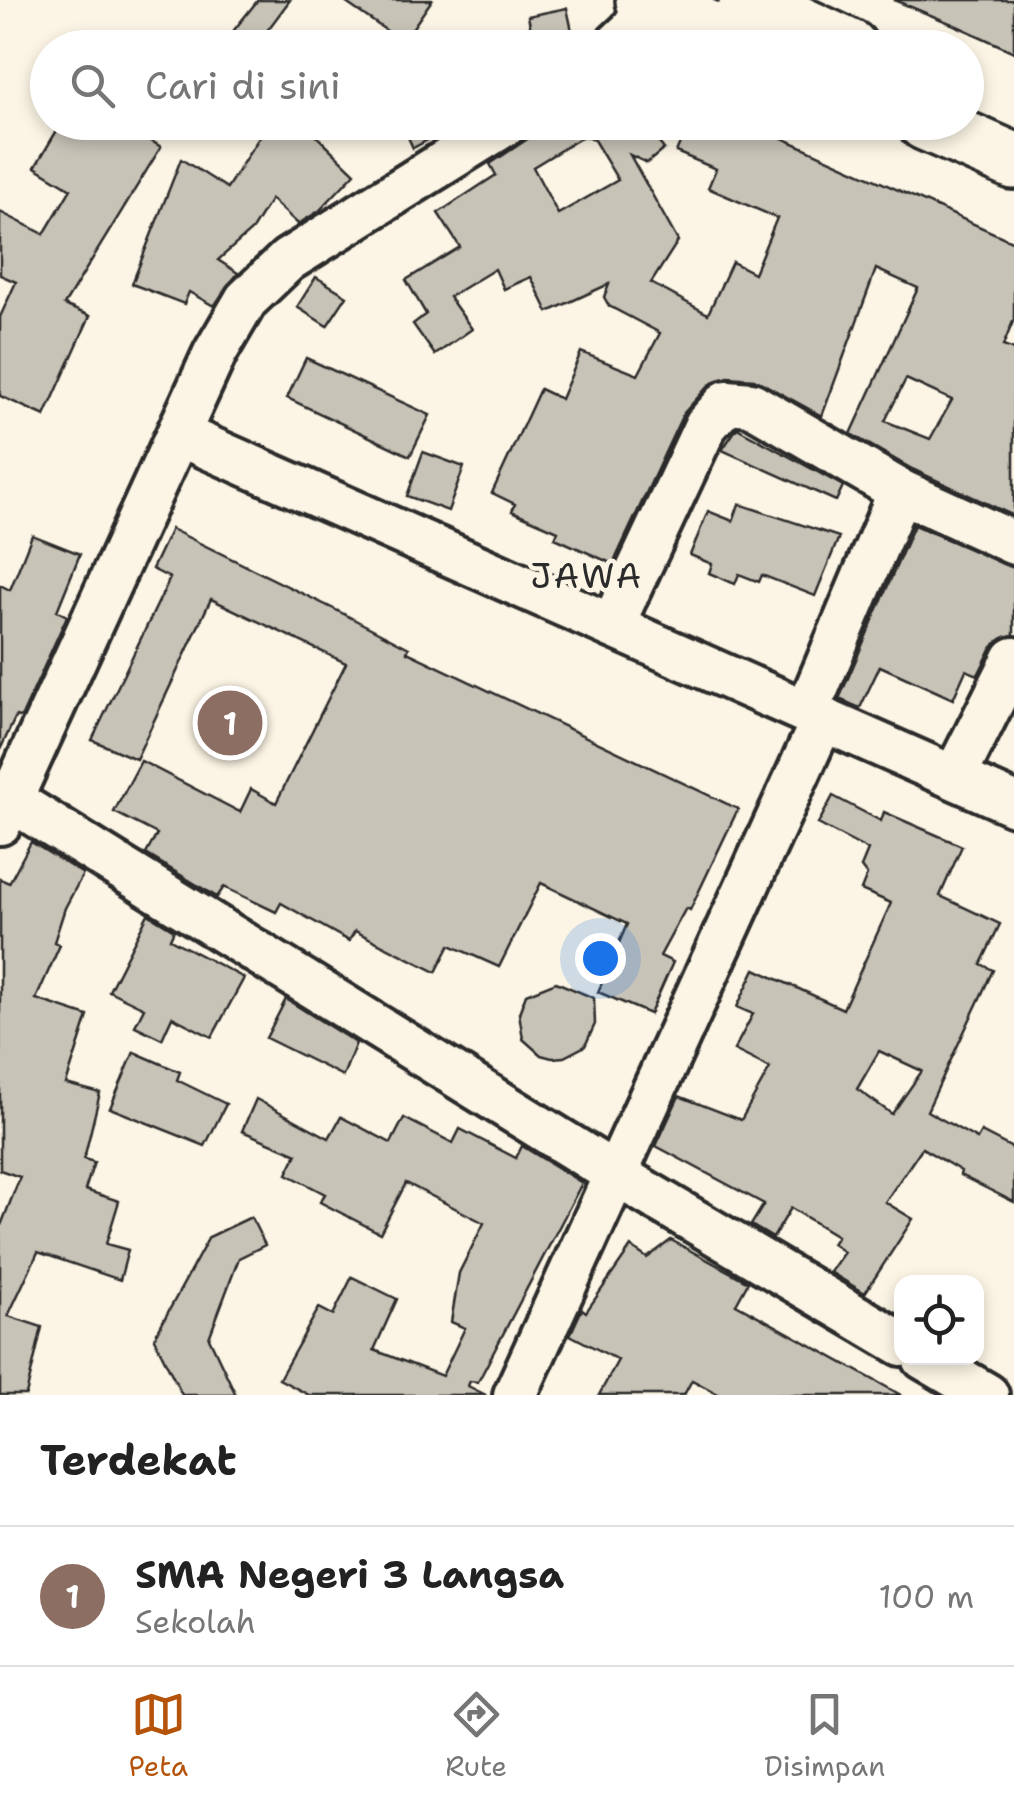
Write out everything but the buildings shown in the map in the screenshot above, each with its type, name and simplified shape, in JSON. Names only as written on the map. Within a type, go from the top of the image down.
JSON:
[{"type":"main road","points":[[747,0],[811,30]]},
{"type":"main road","points":[[646,1],[711,30]]},
{"type":"main road","points":[[984,109],[1014,123]]},
{"type":"main road","points":[[966,140],[1014,161]]},
{"type":"street","points":[[632,30],[646,1]]},
{"type":"street","points":[[481,140],[266,278],[231,323],[4,805],[894,1339]]},
{"type":"street","points":[[612,626],[706,425],[726,402],[751,404],[900,491],[1014,543]]},
{"type":"street","points":[[180,435],[1014,804]]},
{"type":"street","points":[[516,1395],[815,715],[900,491]]},
{"type":"street","points":[[954,776],[1014,659]]},
{"type":"street","points":[[936,1365],[987,1395]]},
{"type":"place","name":"SMA Negeri 3 Langsa","points":[[230,723]]},
{"type":"district","name":"JAWA","points":[[587,576]]}]
